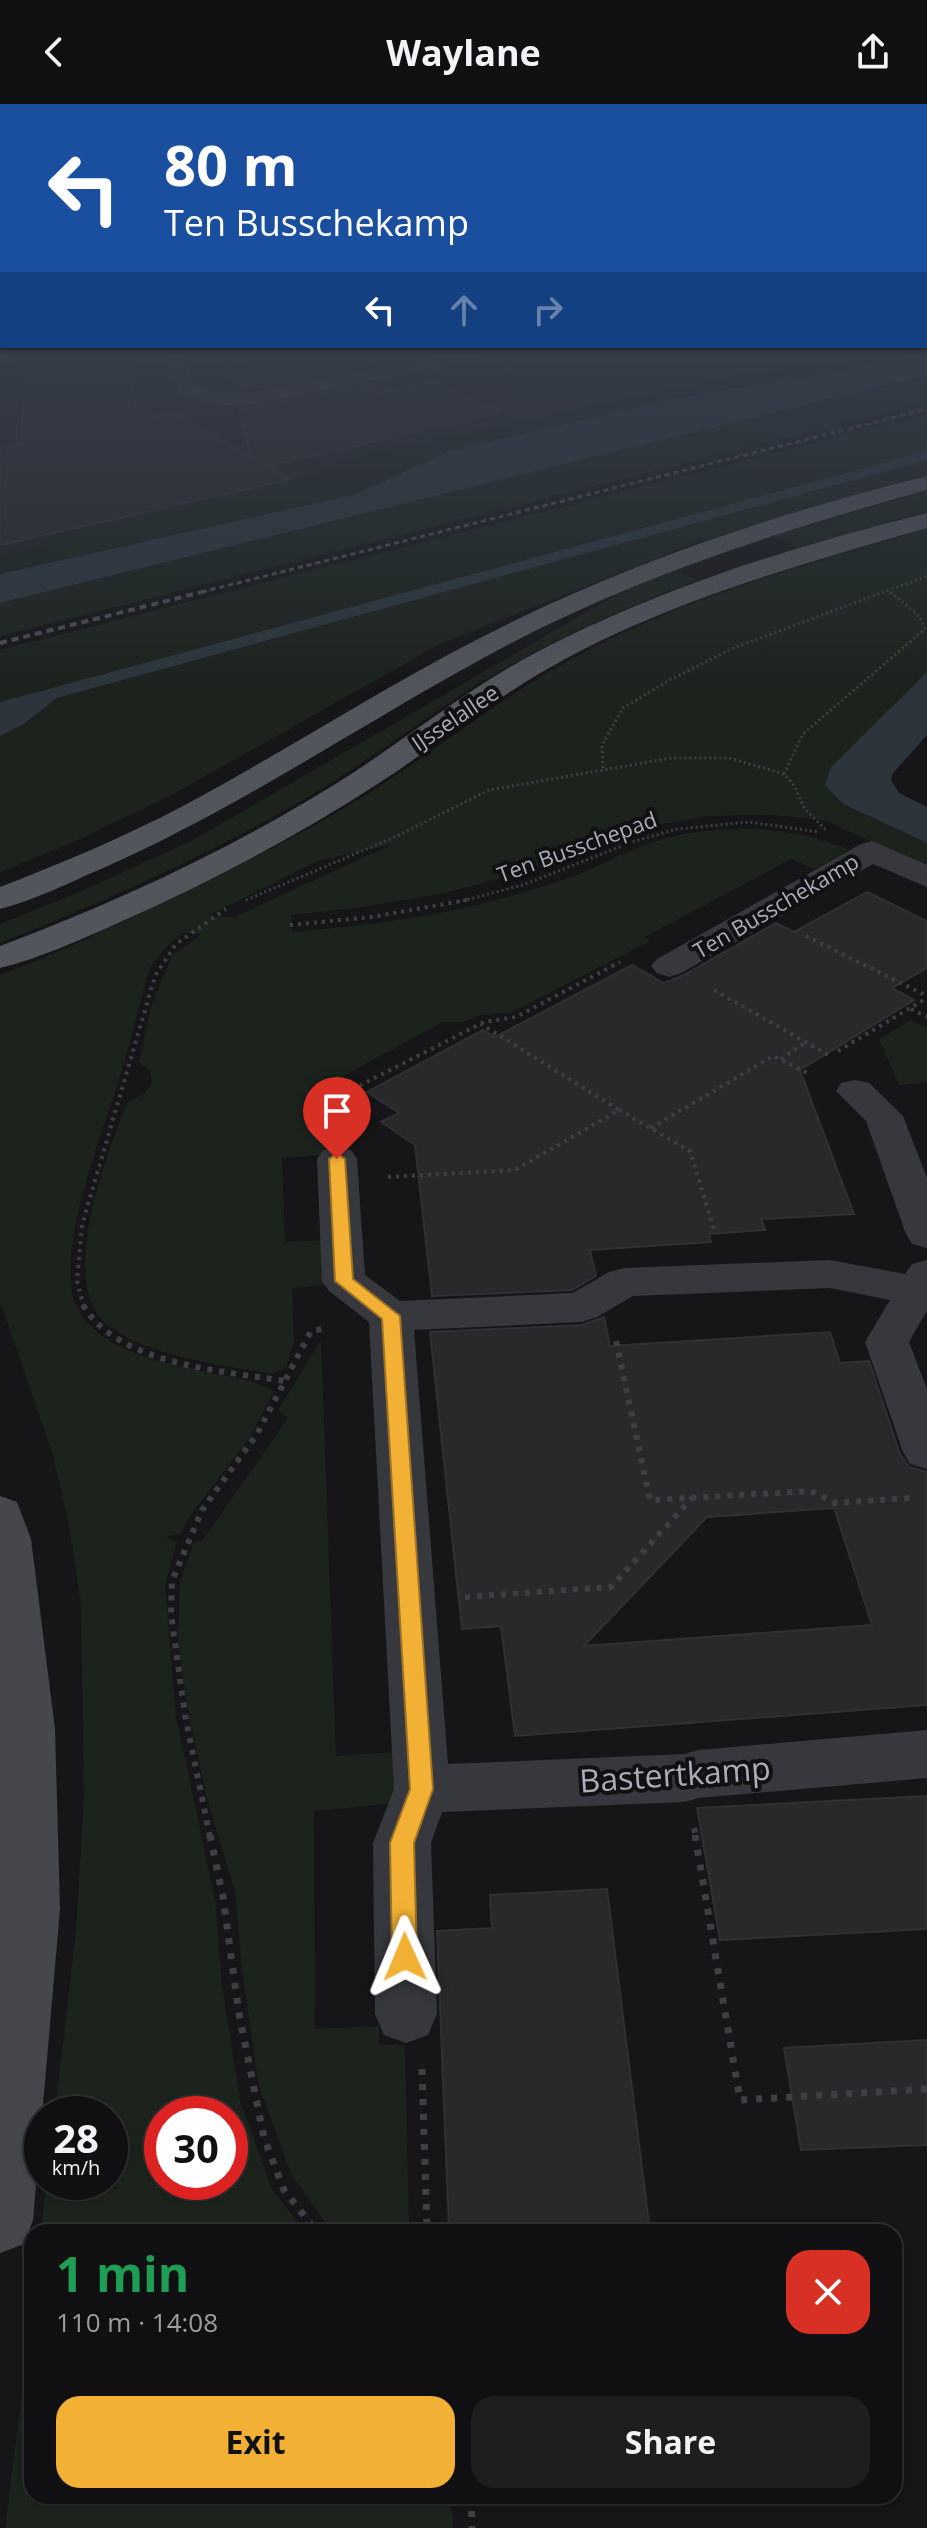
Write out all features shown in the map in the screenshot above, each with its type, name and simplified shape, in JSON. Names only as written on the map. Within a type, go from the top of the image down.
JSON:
[{"type":"main road","name":"IJsselallee","points":[[0,899],[191,814],[434,672],[582,599],[652,569],[757,531],[927,483]]},
{"type":"main road","name":"IJsselallee","points":[[0,958],[162,888],[290,824],[398,757],[529,669],[600,631],[739,576],[927,520]]},
{"type":"street","name":"Ten Busschekamp","points":[[669,966],[872,851],[927,877]]},
{"type":"street","points":[[855,1091],[884,1116],[927,1234]]},
{"type":"street","points":[[338,1169],[344,1281],[391,1316],[582,1307],[624,1282],[728,1276],[830,1274],[925,1286],[887,1342],[927,1452]]},
{"type":"street","points":[[391,1316],[422,1789],[402,1843],[406,2014]]},
{"type":"street","points":[[0,1515],[6,1539],[28,1729],[30,1909],[0,2220]]},
{"type":"street","name":"Bastertkamp","points":[[422,1789],[685,1778],[698,1774],[927,1754]]},
{"type":"path","points":[[603,768],[602,745],[623,708],[670,680],[731,649],[927,576]]},
{"type":"path","points":[[243,901],[395,837],[489,790],[672,758],[729,758],[784,774],[803,734],[925,629],[920,617],[888,590]]},
{"type":"path","name":"Ten Busschepad","points":[[290,925],[389,915],[470,900],[545,879],[631,842],[682,828],[760,824],[832,836],[805,809],[793,784],[784,774]]},
{"type":"path","points":[[230,907],[183,936],[164,953],[155,976],[90,1199],[80,1245],[80,1300],[89,1316],[105,1331],[137,1347],[173,1360],[285,1381]]},
{"type":"path","points":[[763,914],[927,997]]},
{"type":"path","points":[[619,1110],[515,1170],[338,1169],[345,1151],[344,1096],[355,1088],[481,1024],[516,1017],[641,951],[808,1041],[830,1056],[855,1091]]},
{"type":"path","points":[[830,1056],[927,997]]},
{"type":"path","points":[[910,1008],[927,1017]]},
{"type":"path","points":[[481,1024],[690,1151],[728,1276]]},
{"type":"path","points":[[780,1059],[808,1041]]},
{"type":"path","points":[[651,1128],[773,1056],[836,1087],[855,1091]]},
{"type":"path","points":[[606,1292],[650,1500],[811,1491],[835,1503],[912,1498]]},
{"type":"path","points":[[311,2224],[284,2190],[264,2138],[239,2014],[223,1897],[185,1715],[171,1614],[172,1581],[202,1510],[257,1434],[311,1331],[391,1316]]},
{"type":"path","points":[[411,1600],[611,1587],[693,1497]]},
{"type":"path","points":[[685,1778],[740,2100],[927,2089]]},
{"type":"path","points":[[406,2014],[421,2026],[427,2224]]},
{"type":"path","points":[[471,2504],[472,2528]]},
{"type":"shaded area","points":[[0,467],[385,467],[0,560]]},
{"type":"shaded area","points":[[330,467],[415,467],[356,494],[0,574],[0,554],[46,544],[40,538],[300,480]]},
{"type":"shaded area","points":[[415,467],[552,467],[0,603],[0,574],[356,494]]},
{"type":"shaded area","points":[[552,467],[669,467],[0,636],[0,603]]},
{"type":"shaded area","points":[[718,467],[867,467],[0,702],[0,650]]},
{"type":"shaded area","points":[[867,467],[901,467],[57,698],[24,724],[0,736],[0,702]]},
{"type":"shaded area","points":[[901,467],[927,467],[927,475],[693,544],[440,644],[170,796],[67,845],[0,872],[0,736],[24,724],[57,698]]},
{"type":"shaded area","points":[[927,491],[927,511],[799,547],[772,536]]},
{"type":"shaded area","points":[[927,529],[927,672],[831,767],[843,804],[927,843],[927,867],[824,820],[773,815],[707,816],[630,830],[547,865],[445,893],[291,915],[292,932],[446,912],[552,884],[663,839],[709,830],[782,831],[805,835],[849,850],[815,869],[791,859],[645,937],[650,941],[510,1013],[481,1015],[463,1022],[442,1022],[340,1078],[329,1098],[333,1154],[282,1158],[285,1242],[323,1240],[327,1285],[292,1288],[294,1341],[286,1368],[272,1374],[209,1363],[144,1345],[109,1326],[93,1307],[86,1281],[90,1218],[128,1102],[144,1094],[152,1083],[150,1070],[139,1062],[152,1003],[172,956],[202,934],[182,933],[165,948],[150,968],[77,1217],[72,1246],[73,1297],[81,1315],[91,1326],[119,1346],[160,1361],[246,1380],[274,1391],[250,1437],[187,1520],[181,1533],[166,1537],[177,1542],[165,1585],[176,1717],[215,1900],[222,1986],[239,2096],[144,2096],[144,2200],[248,2200],[248,2122],[272,2190],[300,2224],[42,2224],[45,2200],[128,2200],[128,2096],[57,2096],[76,1931],[84,1799],[81,1603],[69,1525],[53,1455],[0,1301],[0,975],[86,939],[296,835],[369,793],[544,675],[612,638],[745,585]],"holes":[[[393,844],[234,917],[208,916],[317,861]]]},
{"type":"shaded area","points":[[674,570],[697,580],[596,622],[523,658],[450,702],[331,783],[232,839],[117,894],[0,943],[0,924],[82,891],[195,839],[623,591]]},
{"type":"shaded area","points":[[927,672],[927,735],[893,773],[891,780],[899,793],[927,807],[927,843],[843,804],[825,785],[831,767]]},
{"type":"shaded area","points":[[911,1020],[927,1028],[927,1083],[899,1085],[879,1039]]},
{"type":"shaded area","points":[[321,1340],[336,1756],[395,1752],[397,1803],[314,1811],[315,2029],[379,2026],[379,2045],[405,2045],[409,2224],[326,2224],[291,2174],[259,2086],[242,1969],[235,1891],[208,1802],[188,1712],[178,1640],[180,1583],[194,1542],[202,1541],[288,1418],[278,1410]]},
{"type":"shaded area","points":[[24,2377],[24,2504],[452,2504],[453,2528],[5,2528]]},
{"type":"building","points":[[0,467],[270,467],[290,479],[0,545]]},
{"type":"building","points":[[867,892],[927,921],[927,968],[892,988],[914,1000],[800,1070],[854,1214],[761,1219],[765,1230],[709,1234],[711,1242],[590,1250],[596,1276],[572,1290],[432,1296],[415,1145],[381,1122],[399,1113],[367,1092],[483,1030],[495,1037],[632,965],[664,983],[776,923],[794,932]]},
{"type":"building","points":[[604,1317],[610,1346],[830,1332],[840,1363],[869,1361],[900,1454],[909,1467],[927,1472],[927,1705],[515,1736],[501,1626],[462,1629],[430,1332],[582,1325]],"holes":[[[834,1508],[872,1625],[584,1646],[707,1517]]]},
{"type":"building","points":[[927,1796],[927,1929],[720,1940],[697,1808]]},
{"type":"building","points":[[607,1889],[649,2224],[449,2224],[437,1931],[492,1928],[490,1895]]},
{"type":"building","points":[[927,2040],[927,2145],[801,2150],[784,2048]]},
{"type":"railway","points":[[202,592],[697,467]]},
{"type":"railway","points":[[0,643],[210,590]]},
{"type":"route","points":[[337,1159],[344,1281],[391,1316],[422,1789],[402,1843],[405,1957]]}]
